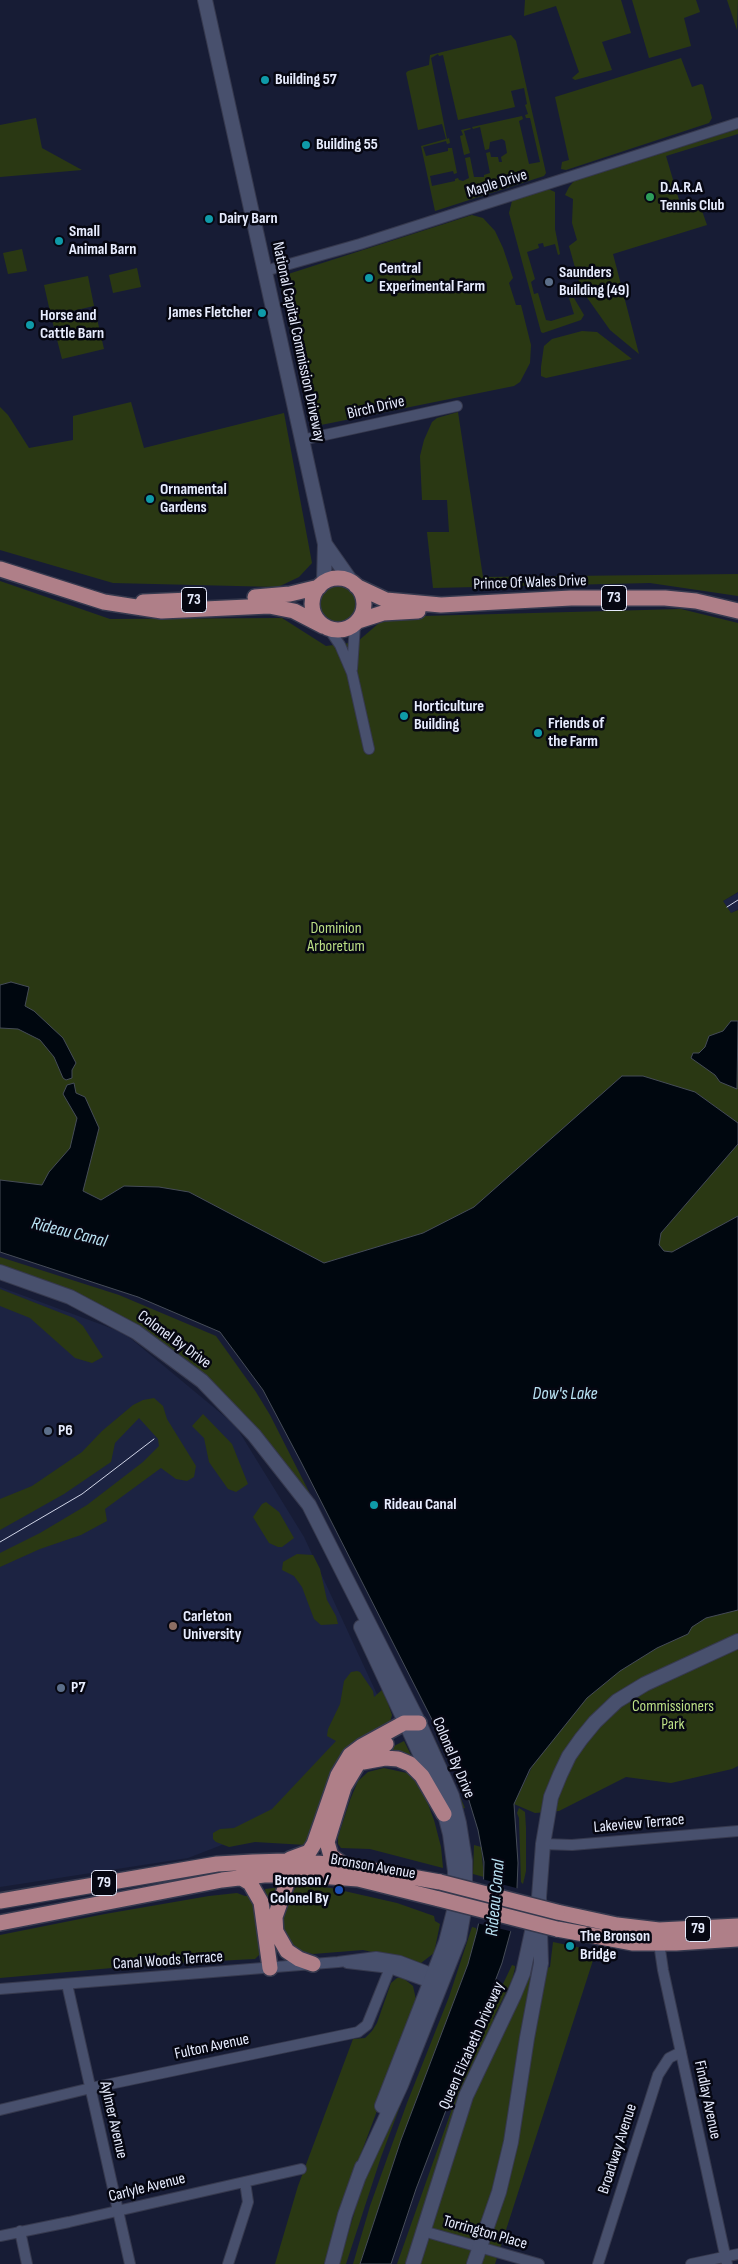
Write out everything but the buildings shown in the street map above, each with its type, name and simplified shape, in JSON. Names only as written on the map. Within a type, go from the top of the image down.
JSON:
[{"type":"main road","name":"National Capital Commission Driveway","points":[[205,0],[325,544],[322,585]]},
{"type":"main road","name":"National Capital Commission Driveway","points":[[325,544],[353,584]]},
{"type":"main road","name":"73","points":[[0,568],[85,597],[162,612],[269,606],[294,611],[326,627],[342,630],[356,623]]},
{"type":"main road","name":"73","points":[[119,604],[279,596],[322,585],[337,578],[353,584]]},
{"type":"main road","name":"Prince Of Wales Drive","points":[[353,584],[392,601],[441,604],[571,598],[665,598],[696,601],[738,611]]},
{"type":"main road","points":[[353,584],[361,592],[364,607],[356,623]]},
{"type":"main road","points":[[322,585],[312,604],[315,616],[326,627]]},
{"type":"main road","name":"Prince Of Wales Drive","points":[[356,623],[383,613],[428,610],[441,604]]},
{"type":"main road","name":"Colonel By Drive","points":[[0,1272],[70,1297],[109,1316],[149,1341],[189,1371],[222,1400],[254,1435],[309,1505],[411,1726],[436,1788],[454,1858],[455,1899],[450,1931],[436,1980],[401,2085],[359,2176],[332,2264]]},
{"type":"main road","name":"Queen Elizabeth Driveway","points":[[413,2264],[466,2096],[523,1973],[539,1897],[543,1844],[551,1798],[569,1756],[595,1722],[617,1701],[644,1684],[738,1640]]},
{"type":"main road","name":"Queen Elizabeth Driveway","points":[[683,1667],[738,1651]]},
{"type":"main road","points":[[344,1865],[332,1856],[328,1848],[328,1837],[344,1787],[359,1762],[411,1726]]},
{"type":"main road","points":[[275,1967],[275,1917],[288,1867],[305,1854],[314,1844],[338,1775],[350,1755],[362,1746],[411,1726]]},
{"type":"main road","name":"Colonel By Drive","points":[[411,1726],[452,1796],[459,1823],[465,1861],[465,1904],[461,1928],[436,1980]]},
{"type":"main road","points":[[359,1762],[385,1758],[398,1759],[410,1764],[422,1776],[444,1814]]},
{"type":"main road","name":"Bronson Avenue","points":[[0,1901],[217,1864],[288,1867],[344,1865],[440,1882],[617,1926],[658,1930],[738,1926]]},
{"type":"main road","name":"Bronson Avenue","points":[[0,1923],[288,1867],[358,1879],[557,1929],[610,1940],[659,1943],[738,1939]]},
{"type":"main road","points":[[240,1877],[250,1883],[262,1902],[275,1967]]},
{"type":"main road","name":"Queen Elizabeth Driveway","points":[[474,2264],[503,2176],[538,1985],[542,1945],[539,1897]]},
{"type":"main road","points":[[275,1930],[288,1952],[298,1959],[313,1964]]},
{"type":"street","name":"Maple Drive","points":[[265,271],[360,244],[738,123]]},
{"type":"street","name":"Birch Drive","points":[[302,440],[457,406]]},
{"type":"street","points":[[352,673],[356,623]]},
{"type":"street","points":[[326,627],[340,646],[352,673],[369,749]]},
{"type":"street","name":"Lakeview Terrace","points":[[543,1844],[570,1845],[738,1831]]},
{"type":"street","name":"Findlay Avenue","points":[[659,1943],[663,1970],[726,2261]]},
{"type":"street","name":"Canal Woods Terrace","points":[[0,1989],[385,1957],[436,1980]]},
{"type":"street","name":"Canal Woods Terrace","points":[[338,1962],[390,1968],[436,1980]]},
{"type":"street","name":"Fulton Avenue","points":[[0,2110],[91,2088],[362,2030],[368,2025],[390,1968]]},
{"type":"street","name":"Aylmer Avenue","points":[[67,1984],[130,2264]]},
{"type":"street","name":"Broadway Avenue","points":[[598,2264],[658,2075],[669,2058],[681,2052]]},
{"type":"street","name":"Carlyle Avenue","points":[[0,2236],[301,2169]]},
{"type":"street","points":[[228,2264],[248,2202],[245,2182]]},
{"type":"street","name":"Torrington Place","points":[[423,2231],[539,2264]]},
{"type":"street","points":[[20,2232],[26,2264]]},
{"type":"street","points":[[691,2264],[726,2261],[738,2254]]},
{"type":"shaded area","points":[[738,893],[738,909],[731,913],[723,901]]},
{"type":"shaded area","name":"Carleton University","points":[[0,1287],[124,1333],[235,1425],[304,1537],[387,1716],[250,1834],[188,1858],[0,1887]]},
{"type":"green space","points":[[525,0],[621,0],[631,33],[602,42],[612,70],[575,80],[572,78],[579,72],[556,6],[524,16]]},
{"type":"green space","points":[[632,0],[696,0],[700,12],[684,18],[691,46],[649,58]]},
{"type":"green space","points":[[727,0],[738,0],[737,30]]},
{"type":"green space","points":[[511,35],[516,41],[546,173],[544,176],[435,211],[421,146],[446,139],[442,124],[418,130],[406,73],[429,65],[430,55]],"holes":[[[438,54],[439,56],[443,55],[458,120],[515,107],[511,91],[524,88],[527,104],[525,105],[528,114],[525,115],[526,118],[530,118],[540,162],[529,164],[519,121],[523,119],[522,116],[472,127],[473,129],[480,127],[485,150],[489,149],[490,142],[502,139],[505,141],[507,153],[501,157],[502,162],[499,162],[498,157],[491,157],[490,152],[486,153],[490,173],[484,175],[484,177],[474,177],[470,157],[465,158],[469,178],[463,181],[458,178],[455,181],[432,186],[430,176],[453,171],[454,174],[457,173],[452,148],[448,148],[448,151],[426,156],[423,147],[446,141],[447,144],[450,143],[449,138],[447,139],[431,58]]]},
{"type":"green space","points":[[681,58],[692,87],[703,85],[712,118],[709,123],[566,170],[561,169],[562,162],[569,160],[555,97]]},
{"type":"green space","points":[[36,118],[42,148],[82,170],[0,177],[0,125]]},
{"type":"green space","points":[[470,128],[464,131],[470,153],[464,155],[460,136],[463,135],[461,130]]},
{"type":"green space","points":[[738,129],[738,134],[666,156],[682,210],[700,205],[707,225],[613,254],[639,354],[610,330],[581,289],[569,246],[577,240],[572,223],[573,199],[565,195],[574,181]]},
{"type":"green space","points":[[548,189],[555,192],[555,229],[560,254],[558,255],[555,244],[544,247],[543,243],[538,244],[539,248],[527,252],[535,279],[531,282],[534,294],[538,293],[546,320],[551,321],[574,314],[569,298],[574,298],[584,315],[581,320],[543,333],[541,332],[509,213],[512,201]]},
{"type":"green space","points":[[472,215],[483,218],[495,231],[513,278],[509,283],[516,305],[521,305],[531,345],[530,363],[520,382],[514,386],[311,427],[280,283],[282,276]]},
{"type":"green space","points":[[22,249],[27,271],[8,274],[3,253]]},
{"type":"green space","points":[[137,268],[141,287],[113,293],[109,275]]},
{"type":"green space","points":[[88,276],[94,306],[51,316],[44,285]]},
{"type":"green space","points":[[95,310],[104,349],[62,359],[52,320]]},
{"type":"green space","points":[[582,331],[597,332],[632,359],[546,378],[541,376],[544,346],[552,339]]},
{"type":"green space","name":"Ornamental Gardens","points":[[131,402],[144,448],[284,413],[312,563],[299,577],[278,587],[113,583],[0,550],[0,407],[8,415],[29,448],[73,440],[73,416]]},
{"type":"green space","points":[[458,412],[483,577],[738,574],[738,596],[650,583],[433,588],[427,532],[449,532],[447,500],[422,500],[420,456],[424,440],[432,422],[437,418]]},
{"type":"green space","name":"Dominion Arboretum","points":[[0,581],[110,619],[282,618],[326,646],[357,642],[386,617],[681,609],[738,623],[738,892],[723,901],[731,913],[738,910],[738,1123],[695,1092],[622,1076],[474,1207],[423,1233],[324,1263],[189,1192],[124,1186],[101,1200],[83,1191],[0,1180]]},
{"type":"green space","points":[[341,585],[348,588],[354,594],[357,605],[356,613],[348,622],[341,625],[333,625],[326,622],[318,613],[317,601],[320,594],[329,586]]},
{"type":"green space","points":[[738,1144],[738,1216],[672,1252],[664,1251],[659,1245],[661,1233]]},
{"type":"green space","points":[[0,1257],[119,1295],[216,1336],[270,1415],[439,1748],[465,1808],[459,1809],[300,1484],[245,1415],[209,1379],[162,1343],[108,1309],[62,1287],[0,1266]]},
{"type":"green space","points":[[0,1289],[74,1318],[83,1326],[103,1357],[92,1363],[75,1358],[30,1318],[0,1306]]},
{"type":"green space","points":[[154,1398],[163,1406],[167,1419],[196,1466],[194,1477],[187,1481],[176,1479],[161,1468],[105,1509],[107,1521],[81,1535],[40,1549],[0,1567],[0,1553],[40,1533],[87,1505],[143,1462],[159,1446],[158,1439],[139,1418],[115,1443],[111,1462],[64,1494],[0,1530],[0,1499],[32,1486],[82,1452],[102,1431],[133,1405],[143,1400]]},
{"type":"green space","points":[[203,1414],[232,1444],[248,1484],[236,1492],[228,1489],[209,1462],[204,1438],[192,1426]]},
{"type":"green space","points":[[266,1502],[279,1512],[294,1538],[282,1547],[269,1543],[253,1517],[262,1504]]},
{"type":"green space","points":[[297,1554],[313,1555],[320,1569],[327,1600],[336,1616],[338,1624],[321,1625],[314,1619],[302,1587],[294,1576],[282,1570],[283,1562]]},
{"type":"green space","name":"Commissioners Park","points":[[738,1610],[738,1766],[671,1783],[626,1777],[559,1811],[535,1813],[514,1804],[533,1765],[587,1698],[620,1671],[657,1648],[688,1634],[692,1627],[706,1618]]},
{"type":"green space","points":[[351,1672],[360,1672],[373,1691],[374,1697],[383,1689],[392,1715],[390,1722],[306,1845],[255,1842],[229,1847],[216,1842],[213,1839],[213,1833],[220,1829],[234,1828],[272,1809],[336,1741],[327,1736],[328,1729],[340,1704],[344,1681]]},
{"type":"green space","points":[[404,1741],[415,1763],[376,1755]]},
{"type":"green space","points":[[384,1768],[407,1773],[415,1781],[426,1799],[441,1847],[443,1868],[370,1849],[341,1848],[338,1844],[338,1837],[358,1781],[368,1772]]},
{"type":"green space","points":[[519,1808],[525,1812],[526,1828],[526,1871],[523,1884],[521,1882],[519,1818],[517,1813]]},
{"type":"green space","points":[[474,1845],[481,1847],[484,1877],[473,1874]]},
{"type":"green space","points":[[282,1887],[269,1921],[265,1889]]},
{"type":"green space","points":[[296,1887],[331,1888],[397,1903],[434,1916],[435,1921],[440,1924],[434,1953],[421,1963],[363,1950],[313,1954],[297,1950],[290,1945],[282,1930],[282,1918],[289,1898]]},
{"type":"green space","points":[[237,1893],[253,1896],[260,1954],[255,1959],[157,1964],[0,1978],[0,1935],[105,1914]]},
{"type":"green space","points":[[472,1927],[476,1928],[477,1931],[468,1964],[401,2140],[360,2264],[353,2264],[370,2206],[407,2103],[449,1997]]},
{"type":"green space","points":[[553,1942],[596,1951],[495,2264],[479,2264],[547,1968],[550,1967]]},
{"type":"green space","points":[[512,1965],[515,1968],[512,1980],[493,2019],[497,2022],[409,2264],[397,2264],[464,2075]]},
{"type":"green space","points":[[531,1966],[535,1966],[504,2149],[494,2192],[469,2264],[419,2264],[463,2126],[483,2072],[518,2003]]},
{"type":"green space","points":[[397,1978],[403,1978],[413,1986],[417,2004],[350,2183],[326,2264],[275,2264],[298,2186],[353,2039],[365,2038],[372,2031],[377,2023],[391,1983]]},
{"type":"green space","points":[[411,2077],[381,2157],[346,2264],[339,2264],[365,2177]]},
{"type":"water","points":[[11,982],[29,987],[25,1006],[34,1011],[63,1038],[76,1063],[72,1070],[72,1078],[66,1080],[63,1078],[54,1057],[40,1040],[18,1029],[0,1028],[0,985]]},
{"type":"water","points":[[731,1021],[738,1021],[737,1089],[720,1082],[715,1075],[691,1058],[693,1053],[699,1053],[705,1047],[709,1036],[723,1031]]},
{"type":"water","name":"Dow's Lake","points":[[622,1076],[643,1076],[695,1092],[738,1123],[738,1144],[661,1233],[659,1245],[664,1251],[672,1252],[738,1216],[738,1610],[706,1618],[692,1627],[688,1634],[657,1648],[620,1671],[587,1698],[530,1769],[514,1804],[518,1863],[516,1912],[502,1963],[416,2189],[391,2264],[360,2264],[401,2140],[468,1964],[477,1931],[483,1902],[484,1862],[478,1830],[467,1794],[452,1759],[263,1390],[220,1332],[138,1297],[0,1252],[0,1180],[42,1185],[49,1172],[70,1148],[77,1118],[63,1094],[67,1085],[74,1083],[76,1093],[85,1097],[99,1128],[83,1191],[101,1200],[124,1186],[159,1187],[189,1192],[324,1263],[423,1233],[474,1207]]},
{"type":"pier","points":[[482,1879],[520,1889],[519,1912],[514,1932],[476,1923]]},
{"type":"tram line","points":[[727,907],[738,900]]},
{"type":"tram line","points":[[0,1542],[82,1494],[154,1439]]},
{"type":"place","name":"Building 57","points":[[265,80]]},
{"type":"place","name":"Building 55","points":[[306,145]]},
{"type":"place","name":"D.A.R.A Tennis Club","points":[[650,197]]},
{"type":"place","name":"Dairy Barn","points":[[209,219]]},
{"type":"place","name":"Small Animal Barn","points":[[59,241]]},
{"type":"place","name":"Central Experimental Farm","points":[[369,278]]},
{"type":"place","name":"Saunders Building (49)","points":[[549,282]]},
{"type":"place","name":"James Fletcher","points":[[262,313]]},
{"type":"place","name":"Horse and Cattle Barn","points":[[30,325]]},
{"type":"place","name":"Ornamental Gardens","points":[[150,499]]},
{"type":"place","name":"Horticulture Building","points":[[404,716]]},
{"type":"place","name":"Friends of the Farm","points":[[538,733]]},
{"type":"place","name":"P6","points":[[48,1431]]},
{"type":"place","name":"Rideau Canal","points":[[374,1505]]},
{"type":"place","name":"Carleton University","points":[[173,1626]]},
{"type":"place","name":"P7","points":[[61,1688]]},
{"type":"place","name":"Bronson / Colonel By","points":[[339,1890]]},
{"type":"place","name":"The Bronson Bridge","points":[[570,1946]]}]
